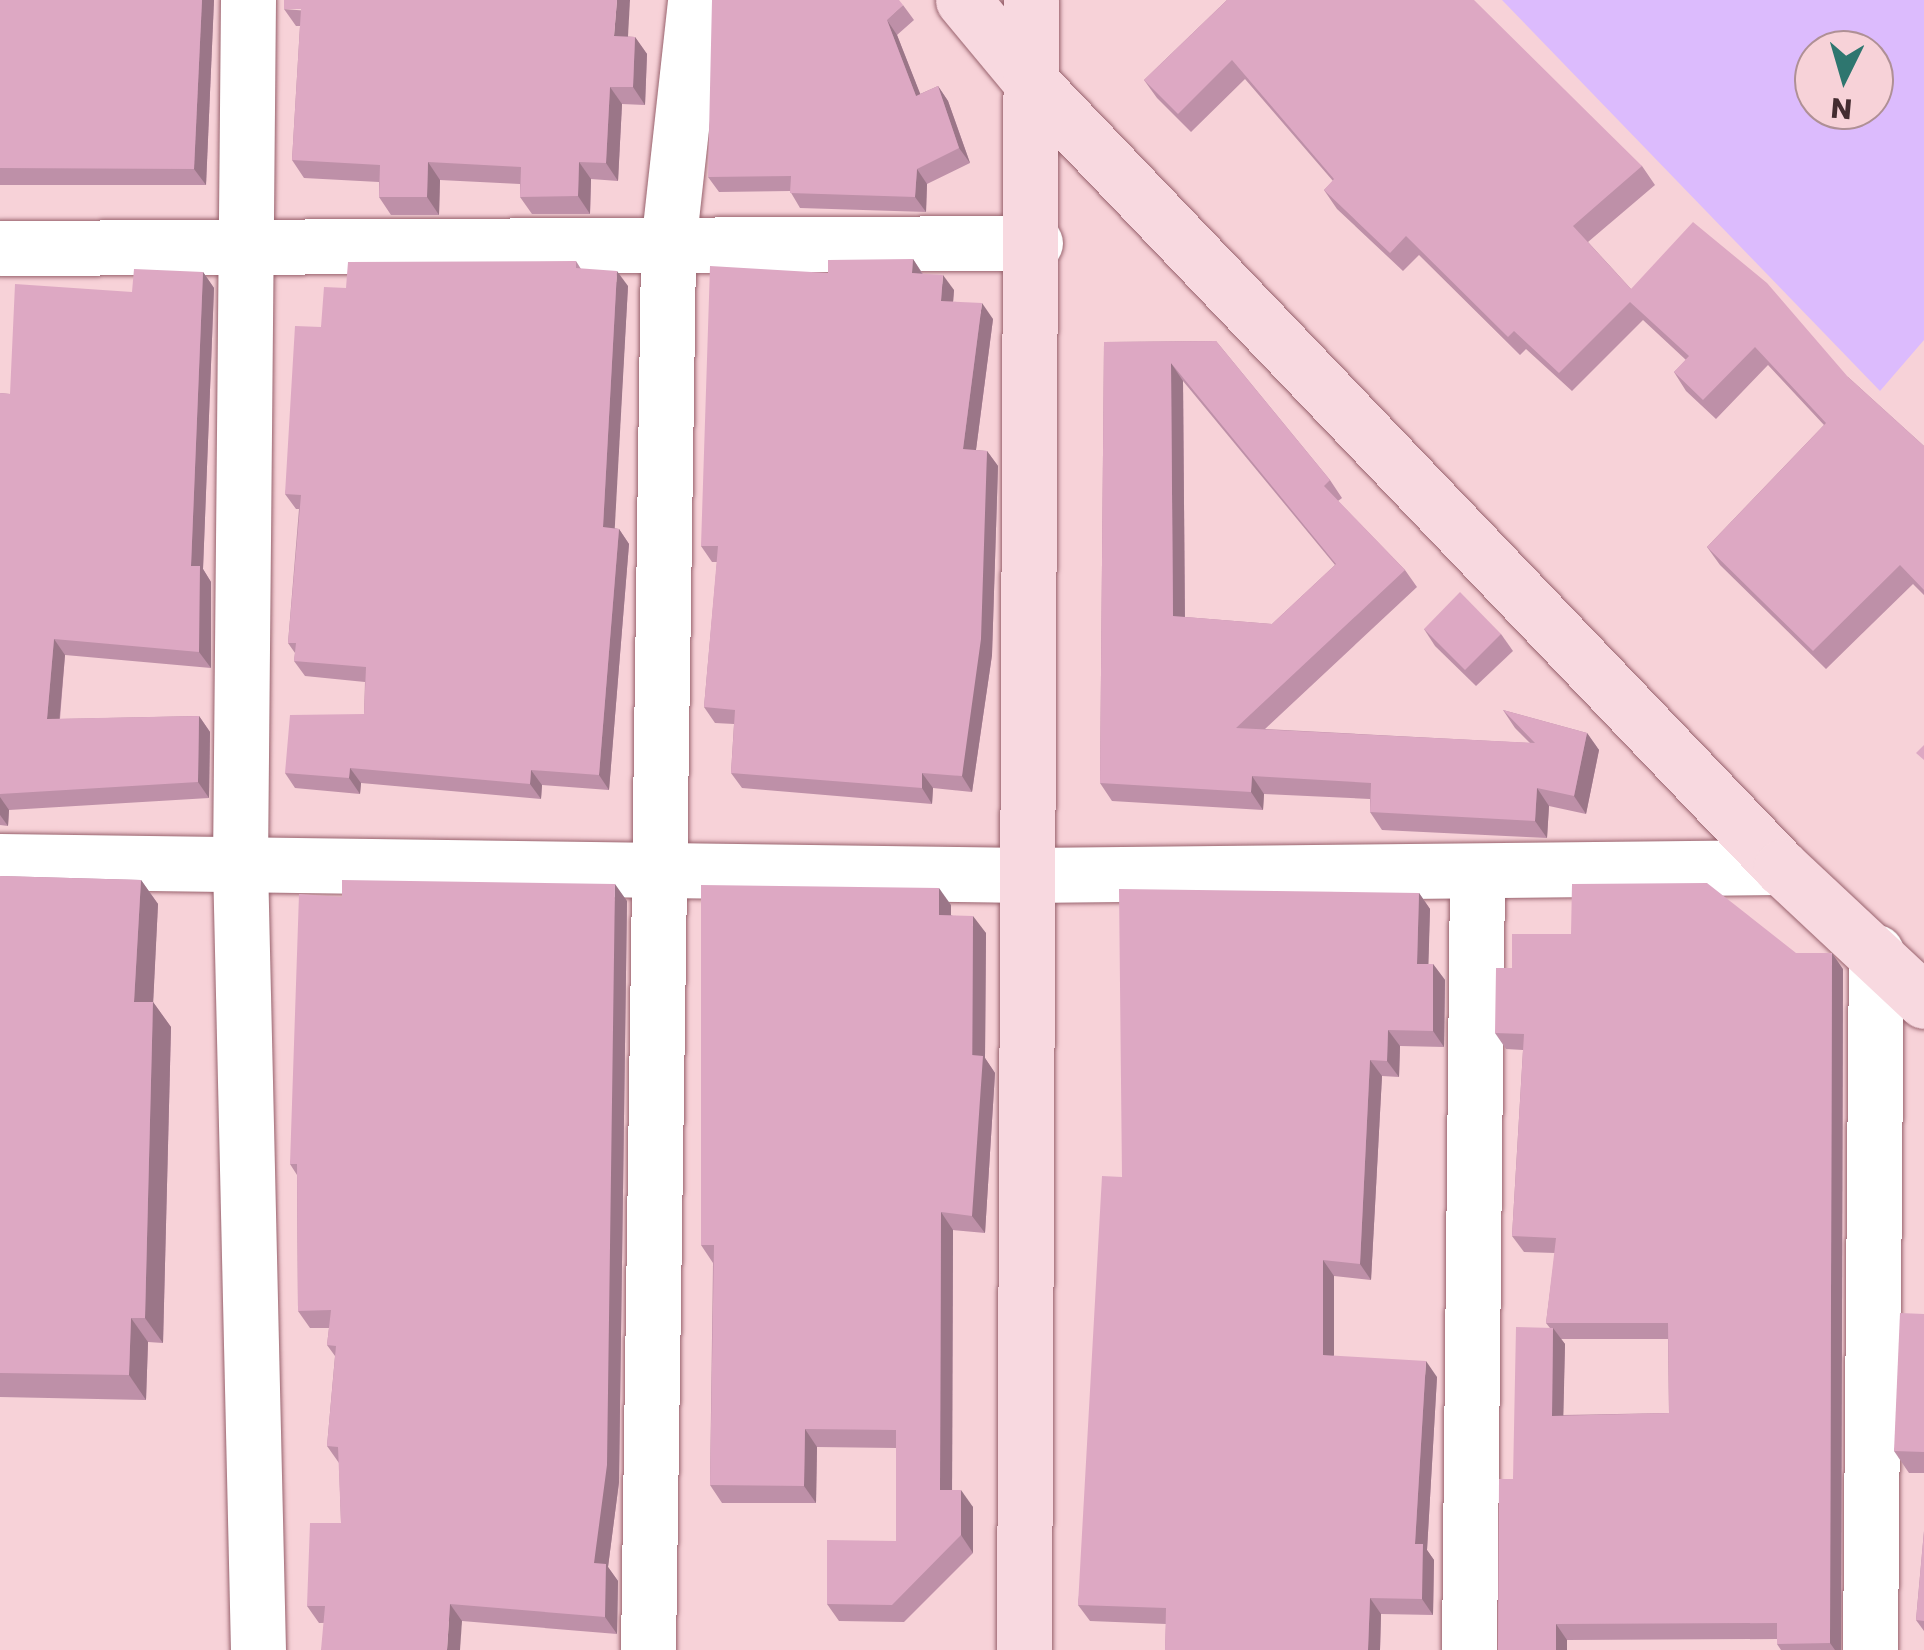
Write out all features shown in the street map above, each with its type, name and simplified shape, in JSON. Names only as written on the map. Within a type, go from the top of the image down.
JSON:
[{"type":"street","points":[[248,0],[240,863],[258,1650]]},
{"type":"street","points":[[648,1650],[656,868],[668,246],[695,0]]},
{"type":"street","points":[[964,0],[1031,82],[1781,866],[1924,1001]]},
{"type":"street","points":[[1024,1650],[1034,243],[1031,0]]},
{"type":"street","points":[[0,248],[246,252],[1034,243]]},
{"type":"street","points":[[0,861],[1027,875],[1476,876],[1781,866]]},
{"type":"street","points":[[1469,1650],[1476,876]]},
{"type":"street","points":[[1870,1650],[1876,952]]},
{"type":"shaded area","points":[[1502,0],[1924,0],[1924,340],[1880,391]]},
{"type":"building","points":[[0,0],[202,0],[194,169],[0,168]]},
{"type":"building","points":[[284,0],[617,0],[614,36],[635,37],[633,87],[610,87],[606,163],[579,162],[578,196],[520,197],[521,167],[428,162],[427,197],[379,197],[380,165],[292,160],[301,9],[284,9]]},
{"type":"building","points":[[712,0],[899,0],[903,5],[887,20],[916,96],[938,86],[959,148],[917,169],[915,197],[790,193],[791,176],[708,177]]},
{"type":"building","points":[[1227,0],[1474,0],[1642,166],[1573,226],[1631,289],[1693,222],[1767,283],[1848,377],[1924,446],[1924,590],[1900,565],[1813,651],[1707,547],[1826,423],[1755,347],[1703,400],[1674,372],[1689,356],[1630,302],[1559,373],[1514,331],[1508,337],[1406,236],[1390,253],[1324,190],[1334,179],[1232,60],[1178,114],[1144,80]]},
{"type":"building","points":[[913,259],[912,273],[943,275],[941,301],[982,303],[963,449],[987,451],[981,639],[962,776],[922,773],[922,788],[731,773],[735,710],[704,707],[718,546],[701,546],[710,266],[828,273],[828,260]]},
{"type":"building","points":[[576,261],[576,268],[617,271],[603,527],[619,529],[599,775],[531,770],[530,784],[350,768],[349,778],[285,773],[290,715],[364,714],[366,667],[294,661],[296,643],[288,643],[301,495],[285,494],[295,326],[321,327],[324,287],[346,288],[348,262]]},
{"type":"building","points":[[134,269],[203,272],[191,566],[200,566],[199,652],[54,639],[47,719],[199,716],[198,782],[0,794],[0,393],[10,394],[15,284],[132,292]]},
{"type":"building","points":[[1216,341],[1330,480],[1324,486],[1405,570],[1236,728],[1535,743],[1503,710],[1587,733],[1574,796],[1537,788],[1535,821],[1370,812],[1371,783],[1252,776],[1251,792],[1100,783],[1104,342]],"holes":[[[1171,363],[1336,564],[1272,624],[1173,616]]]},
{"type":"building","points":[[1460,592],[1501,634],[1465,670],[1424,629]]},
{"type":"building","points":[[0,876],[141,880],[134,1002],[153,1002],[145,1318],[131,1318],[129,1375],[0,1373]]},
{"type":"building","points":[[342,880],[615,884],[607,1465],[594,1563],[606,1564],[605,1617],[450,1604],[447,1650],[321,1650],[325,1606],[307,1606],[310,1523],[341,1523],[338,1447],[327,1446],[336,1346],[327,1345],[331,1310],[298,1311],[297,1164],[290,1164],[299,894],[342,897]]},
{"type":"building","points":[[1707,883],[1796,953],[1832,953],[1830,1643],[1777,1644],[1777,1623],[1556,1624],[1556,1650],[1498,1650],[1499,1479],[1513,1479],[1516,1327],[1553,1328],[1552,1416],[1669,1413],[1668,1323],[1546,1323],[1556,1238],[1512,1236],[1524,1034],[1495,1033],[1496,968],[1512,968],[1512,934],[1571,934],[1572,884]]},
{"type":"building","points":[[701,885],[939,888],[939,915],[973,916],[972,1055],[983,1056],[972,1216],[941,1212],[940,1490],[961,1490],[961,1535],[892,1605],[827,1604],[827,1540],[896,1541],[896,1430],[805,1429],[804,1486],[710,1485],[714,1245],[701,1245]]},
{"type":"building","points":[[1119,889],[1419,893],[1417,964],[1433,964],[1433,1031],[1388,1030],[1387,1061],[1370,1060],[1360,1264],[1323,1260],[1323,1355],[1426,1361],[1415,1544],[1423,1544],[1422,1599],[1370,1598],[1368,1650],[1165,1650],[1166,1608],[1078,1605],[1102,1176],[1122,1177]]},
{"type":"building","points":[[1900,1313],[1924,1314],[1924,1452],[1894,1451]]},
{"type":"building","points":[[1924,1531],[1924,1621],[1916,1620]]}]
